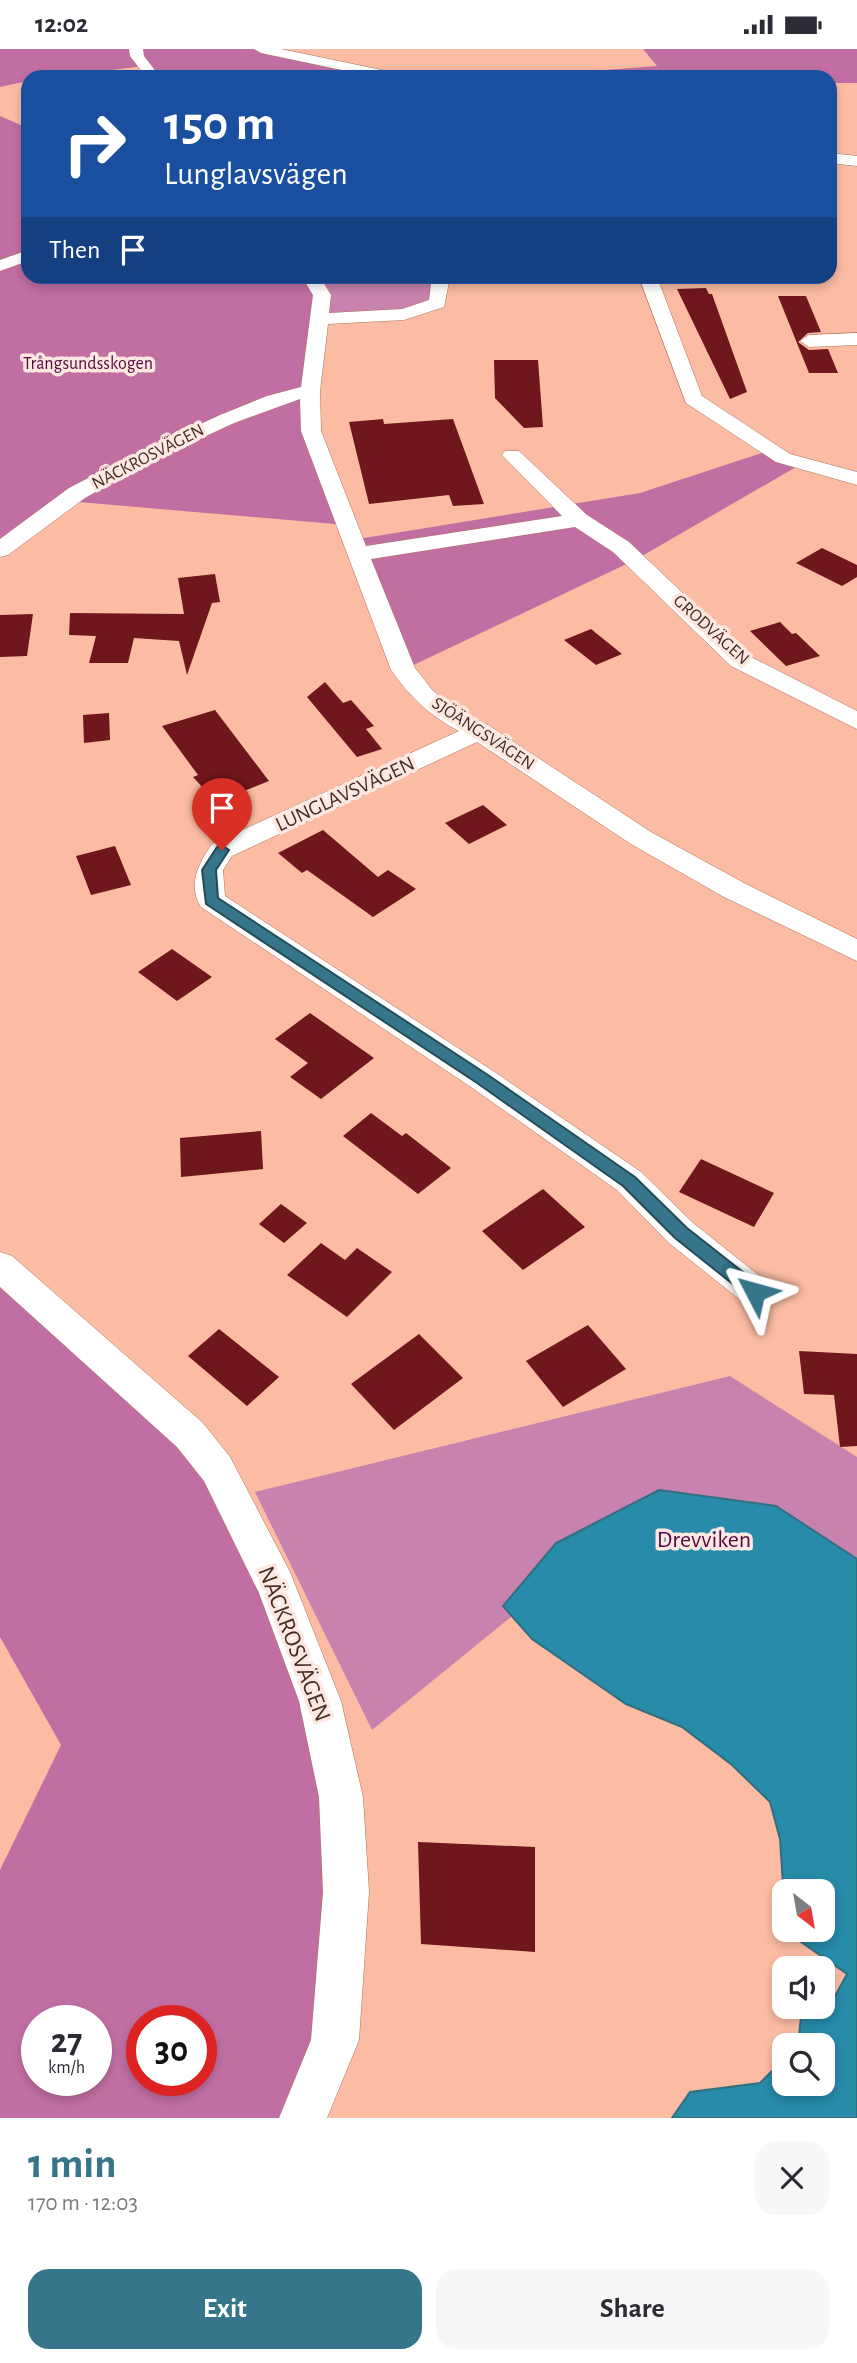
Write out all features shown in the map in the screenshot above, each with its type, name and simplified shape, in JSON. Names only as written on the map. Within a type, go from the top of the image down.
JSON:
[{"type":"street","points":[[136,49],[137,56],[148,70]]},
{"type":"street","points":[[261,49],[362,70]]},
{"type":"street","points":[[837,159],[857,161]]},
{"type":"street","points":[[0,265],[21,258]]},
{"type":"street","name":"SJÖÄNGSVÄGEN","points":[[315,284],[322,295],[310,391],[311,431],[403,670],[424,696],[450,716],[479,731],[641,838],[734,890],[857,951]]},
{"type":"street","points":[[320,319],[404,314],[438,303],[440,284]]},
{"type":"street","points":[[651,284],[693,399],[783,458],[857,479]]},
{"type":"street","points":[[809,341],[857,339]]},
{"type":"street","name":"NÄCKROSVÄGEN","points":[[0,550],[77,493],[132,463],[227,419],[274,400],[310,391]]},
{"type":"street","name":"GRODVÄGEN","points":[[512,456],[579,520],[621,547],[740,661],[857,721]]},
{"type":"street","points":[[357,554],[579,520]]},
{"type":"street","name":"LUNGLAVSVÄGEN","points":[[479,731],[222,850],[209,870],[211,900],[482,1079],[629,1181],[681,1233],[755,1292]]},
{"type":"street","name":"NÄCKROSVÄGEN","points":[[0,1266],[190,1435],[217,1469],[276,1586],[320,1701],[341,1797],[346,1892],[335,2040],[303,2118]]},
{"type":"green space","points":[[0,49],[263,49],[363,70],[147,70],[144,66],[111,70],[21,70],[21,82],[0,87]]},
{"type":"green space","points":[[643,49],[857,49],[857,83],[837,83],[837,70],[604,70],[657,66]]},
{"type":"green space","name":"Trångsundsskogen","points":[[0,116],[21,125],[21,284],[315,284],[310,391],[346,525],[67,501],[0,550]]},
{"type":"green space","points":[[316,284],[440,284],[438,303],[404,314],[320,319]]},
{"type":"green space","points":[[771,450],[803,463],[635,560],[403,670],[352,540],[640,493]]},
{"type":"green space","points":[[0,1266],[217,1469],[341,1797],[303,2118],[0,2118],[0,1870],[61,1745],[0,1637]]},
{"type":"green space","name":"Drevviken","points":[[730,1376],[857,1457],[857,1811],[522,1608],[372,1730],[255,1492]]},
{"type":"water","name":"Drevviken","points":[[659,1490],[776,1506],[857,1559],[857,2118],[672,2118],[690,2092],[760,2083],[772,2071],[772,2096],[835,2096],[835,2033],[799,2033],[801,2019],[835,2019],[835,1996],[847,1974],[835,1966],[835,1956],[821,1956],[803,1943],[835,1943],[835,1879],[783,1879],[780,1839],[770,1802],[732,1765],[682,1727],[626,1704],[532,1639],[503,1606],[556,1543]]},
{"type":"building","points":[[706,288],[709,294],[712,294],[747,392],[730,399],[677,289]]},
{"type":"building","points":[[778,296],[806,296],[821,332],[808,333],[798,342],[809,350],[828,349],[838,373],[809,373]]},
{"type":"building","points":[[494,360],[538,360],[543,427],[524,428],[495,398]]},
{"type":"building","points":[[383,419],[384,424],[453,419],[484,504],[453,506],[449,495],[369,504],[349,422]]},
{"type":"building","points":[[822,548],[857,565],[857,577],[842,586],[796,563]]},
{"type":"building","points":[[215,574],[220,602],[212,603],[187,675],[179,641],[134,638],[128,663],[89,663],[96,636],[69,635],[70,613],[184,614],[178,578]]},
{"type":"building","points":[[33,614],[27,656],[0,657],[0,615]]},
{"type":"building","points":[[780,622],[820,656],[786,666],[750,631]]},
{"type":"building","points":[[591,629],[622,654],[596,665],[564,640]]},
{"type":"building","points":[[325,682],[343,703],[351,700],[374,726],[366,729],[382,749],[357,757],[307,697]]},
{"type":"building","points":[[215,710],[269,781],[216,802],[193,777],[198,775],[162,726]]},
{"type":"building","points":[[109,713],[110,740],[84,743],[83,715]]},
{"type":"building","points":[[483,805],[507,825],[469,844],[445,823]]},
{"type":"building","points":[[323,830],[378,877],[388,870],[416,889],[373,917],[307,870],[302,873],[278,853]]},
{"type":"building","points":[[115,846],[131,885],[91,895],[76,856]]},
{"type":"building","points":[[172,949],[212,977],[177,1001],[138,972]]},
{"type":"building","points":[[310,1013],[374,1058],[321,1099],[290,1077],[308,1063],[275,1039]]},
{"type":"building","points":[[371,1113],[402,1136],[406,1133],[451,1168],[418,1194],[343,1136]]},
{"type":"building","points":[[261,1131],[263,1169],[181,1177],[180,1138]]},
{"type":"building","points":[[701,1159],[774,1193],[754,1227],[679,1192]]},
{"type":"building","points":[[543,1189],[585,1227],[523,1270],[482,1231]]},
{"type":"building","points":[[281,1204],[307,1223],[284,1243],[259,1224]]},
{"type":"building","points":[[321,1243],[345,1260],[357,1248],[392,1272],[347,1317],[287,1275]]},
{"type":"building","points":[[588,1325],[626,1369],[563,1407],[526,1361]]},
{"type":"building","points":[[219,1329],[279,1377],[247,1406],[188,1356]]},
{"type":"building","points":[[419,1334],[463,1378],[394,1430],[351,1384]]},
{"type":"building","points":[[799,1351],[857,1354],[857,1446],[840,1447],[834,1395],[804,1394]]},
{"type":"building","points":[[418,1842],[535,1847],[535,1952],[421,1944]]},
{"type":"route","points":[[222,850],[209,870],[211,900],[482,1079],[629,1181],[681,1233],[755,1292]]}]
